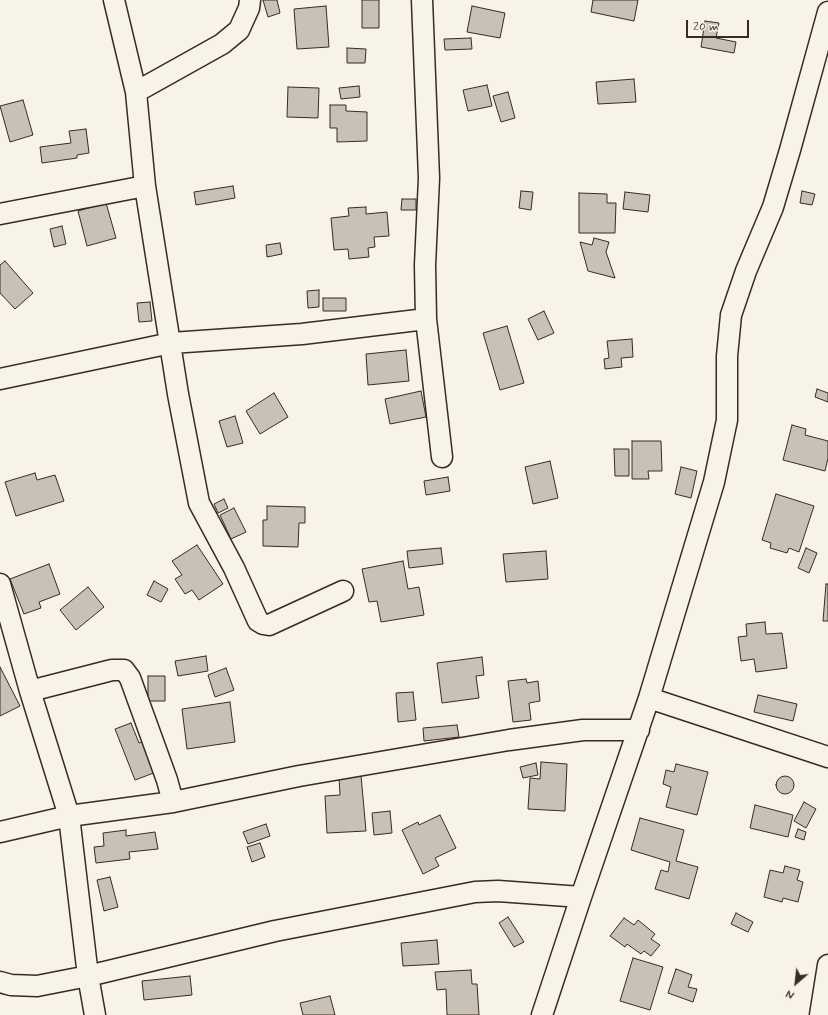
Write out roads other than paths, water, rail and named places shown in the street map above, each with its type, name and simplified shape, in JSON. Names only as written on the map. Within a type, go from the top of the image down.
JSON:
[{"type":"street","points":[[114,0],[136,92],[145,186],[178,394],[199,503],[234,568],[258,621],[269,625],[343,591]]},
{"type":"street","points":[[136,92],[222,44],[239,30],[249,8],[250,0]]},
{"type":"street","points":[[422,0],[429,178],[426,319],[442,456]]},
{"type":"street","points":[[542,1015],[649,698],[714,482],[727,420],[727,356],[731,315],[746,271],[773,207],[828,12]]},
{"type":"street","points":[[0,214],[145,186]]},
{"type":"street","points":[[0,379],[171,343],[302,334],[426,319]]},
{"type":"street","points":[[0,584],[30,691],[69,816],[88,976],[95,1015]]},
{"type":"street","points":[[30,691],[112,670],[124,670],[130,678],[167,780],[173,802]]},
{"type":"street","points":[[649,698],[828,757]]},
{"type":"street","points":[[0,832],[69,816],[173,802],[299,776],[509,740],[583,730],[638,730]]},
{"type":"street","points":[[0,982],[11,985],[37,986],[88,976],[275,931],[475,892],[498,891],[581,897]]},
{"type":"street","points":[[820,1015],[828,965]]}]
